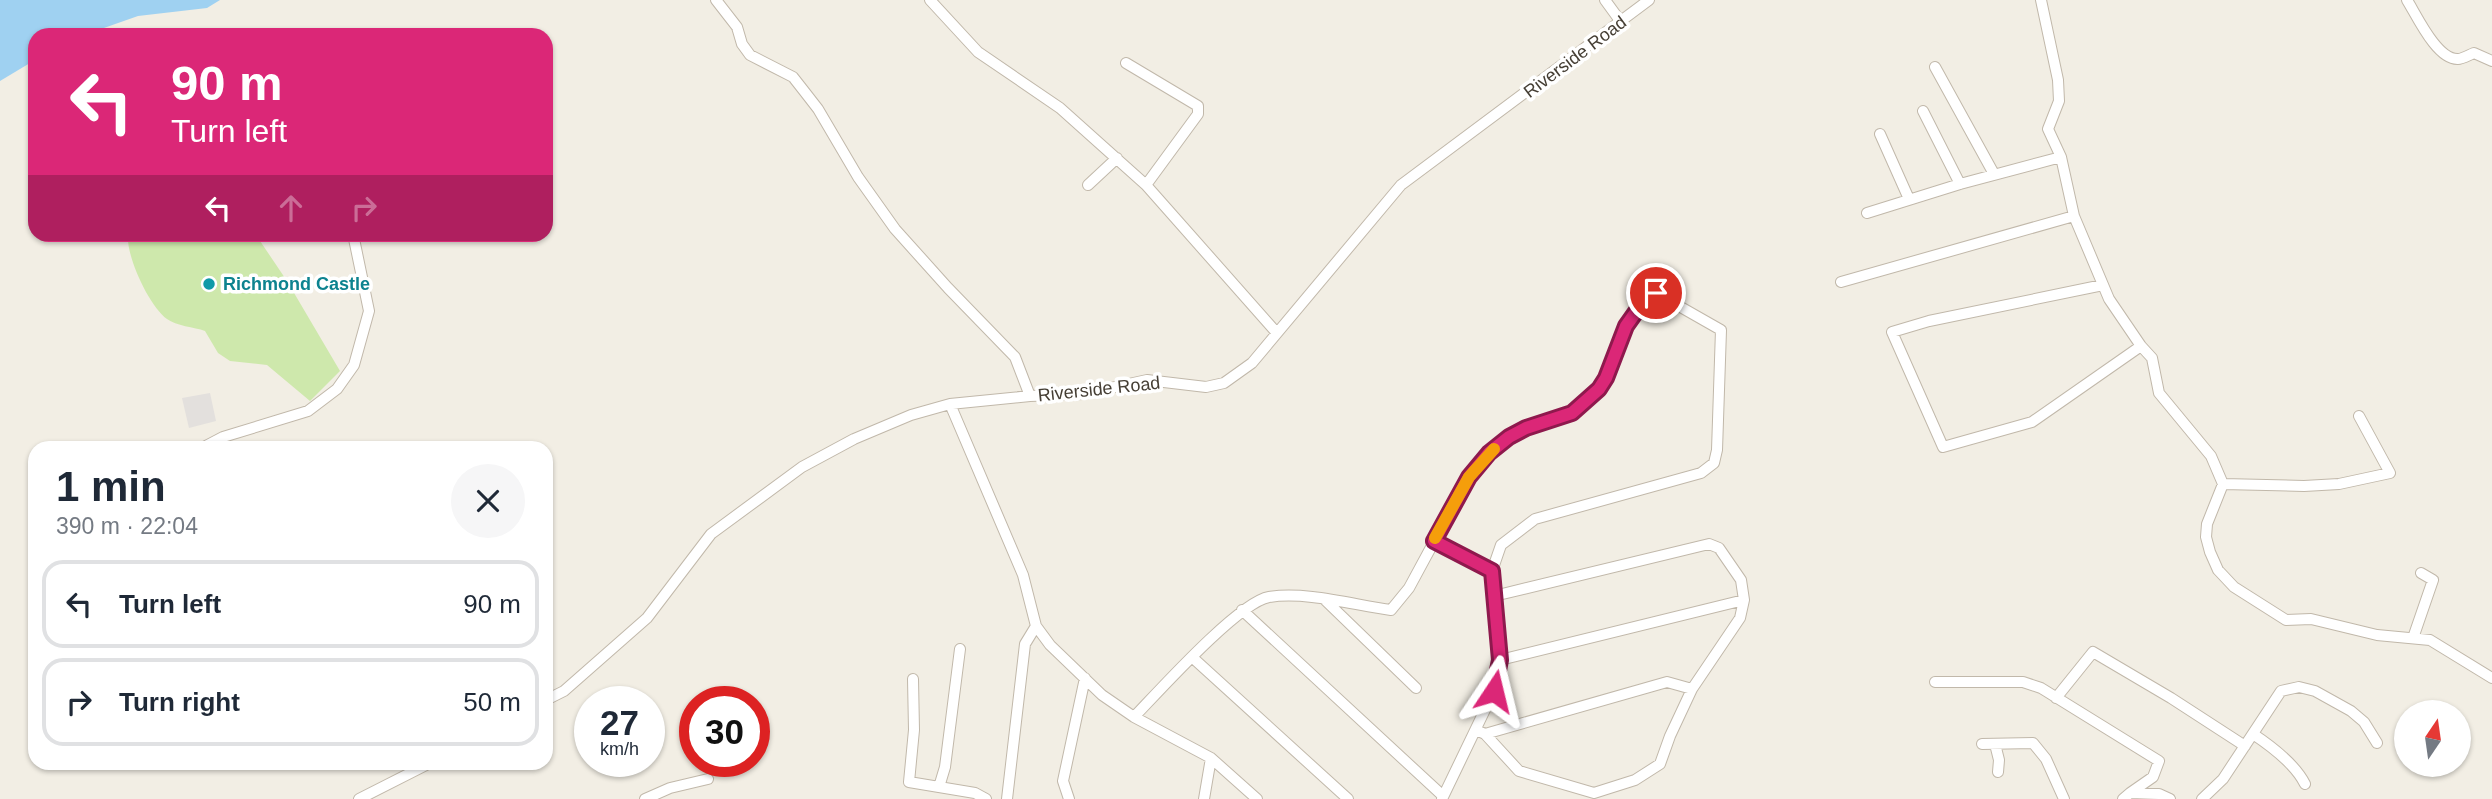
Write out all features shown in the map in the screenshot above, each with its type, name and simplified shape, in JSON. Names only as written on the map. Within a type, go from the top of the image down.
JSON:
[{"type":"street","points":[[716,0],[737,27],[742,44],[750,55],[793,77],[804,90],[858,177],[895,229],[1015,356],[1030,396]]},
{"type":"street","points":[[930,0],[978,52],[1060,108],[1146,185],[1276,332]]},
{"type":"street","points":[[1605,0],[1621,22]]},
{"type":"street","name":"Riverside Road","points":[[553,696],[564,691],[647,618],[711,534],[802,467],[855,439],[911,415],[950,404],[1083,394],[1147,380],[1206,387],[1224,383],[1252,363],[1401,185],[1649,0]]},
{"type":"street","points":[[2041,0],[2058,80],[2059,101],[2048,129],[2061,157],[2074,216],[2109,299],[2152,358],[2159,393],[2211,456],[2223,484],[2207,524],[2206,537],[2218,570],[2234,587],[2286,620],[2311,619],[2377,635],[2430,640],[2492,678]]},
{"type":"street","points":[[2407,0],[2445,56],[2458,59],[2474,53],[2492,61]]},
{"type":"street","points":[[1126,63],[1198,106],[1198,114],[1146,185]]},
{"type":"street","points":[[1935,67],[1994,174]]},
{"type":"street","points":[[1923,111],[1959,184]]},
{"type":"street","points":[[1880,134],[1909,199]]},
{"type":"street","points":[[1867,213],[1959,184],[2061,157]]},
{"type":"street","points":[[1088,185],[1117,158]]},
{"type":"street","points":[[1841,282],[2074,216]]},
{"type":"street","points":[[215,441],[308,411],[337,389],[354,365],[369,311],[355,242]]},
{"type":"street","points":[[2103,285],[1928,321],[1892,331],[1943,447],[2032,422],[2141,346]]},
{"type":"street","points":[[1134,717],[1242,610],[1266,597],[1289,596],[1325,600],[1391,611],[1409,588],[1469,477],[1489,453],[1509,437],[1526,428],[1572,413],[1599,389],[1606,378],[1626,326],[1648,295],[1656,293],[1721,330],[1717,450],[1714,463],[1701,473],[1535,519],[1502,545],[1492,571],[1500,660],[1494,691],[1481,732],[1442,797],[1242,610]]},
{"type":"street","points":[[950,404],[1023,575],[1036,626],[1050,645],[1102,695],[1134,717],[1211,758],[1257,799]]},
{"type":"street","points":[[2223,484],[2339,484],[2390,473],[2359,416]]},
{"type":"street","points":[[1434,541],[1492,571]]},
{"type":"street","points":[[1481,732],[1519,771],[1594,793],[1635,780],[1660,764],[1692,689],[1740,618],[1744,600],[1741,580],[1719,548],[1709,544],[1494,596]]},
{"type":"street","points":[[2413,638],[2433,580],[2421,572]]},
{"type":"street","points":[[1325,600],[1416,688]]},
{"type":"street","points":[[1500,660],[1744,600]]},
{"type":"street","points":[[1007,799],[1026,644],[1036,626]]},
{"type":"street","points":[[939,787],[945,767],[960,649]]},
{"type":"street","points":[[2056,698],[2093,652],[2245,746]]},
{"type":"street","points":[[1193,658],[1348,799]]},
{"type":"street","points":[[1069,799],[1063,781],[1086,678]]},
{"type":"street","points":[[913,679],[914,730],[909,782],[975,793],[986,799]]},
{"type":"street","points":[[1481,732],[1667,682],[1692,689]]},
{"type":"street","points":[[1935,682],[2023,682],[2041,688],[2159,761],[2153,777],[2127,796]]},
{"type":"street","points":[[2202,799],[2223,779],[2281,691],[2299,687],[2315,691],[2351,711],[2364,722],[2376,743]]},
{"type":"street","points":[[2253,734],[2277,753],[2305,784]]},
{"type":"street","points":[[1982,744],[2033,743],[2046,759],[2064,799]]},
{"type":"street","points":[[1995,744],[1999,760],[1998,772]]},
{"type":"street","points":[[1204,799],[1211,758]]},
{"type":"street","points":[[359,799],[416,770]]},
{"type":"street","points":[[645,799],[670,788],[708,779]]},
{"type":"street","points":[[2127,796],[2159,794],[2170,799]]},
{"type":"green space","points":[[261,242],[340,371],[310,401],[267,365],[230,361],[218,353],[205,331],[175,323],[160,313],[146,292],[128,244]]},
{"type":"shaded area","points":[[210,393],[216,421],[189,428],[182,398]]},
{"type":"water","points":[[0,0],[220,0],[207,8],[138,16],[104,28],[28,28],[28,64],[0,81]]},
{"type":"slow traffic","points":[[1435,538],[1469,477],[1494,449]]},
{"type":"place","name":"Richmond Castle","points":[[209,284]]},
{"type":"route","points":[[1494,691],[1500,660],[1492,571],[1434,541],[1469,477],[1489,453],[1526,428],[1572,413],[1599,389],[1606,378],[1626,326],[1648,295],[1656,293]]}]
